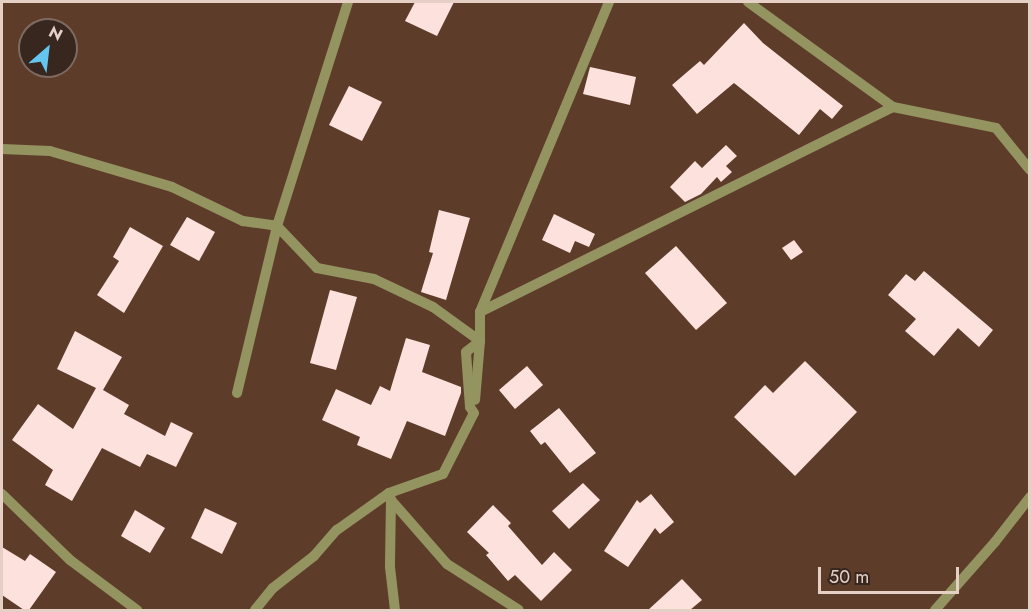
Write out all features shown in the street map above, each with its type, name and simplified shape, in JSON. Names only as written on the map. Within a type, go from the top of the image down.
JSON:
[{"type":"street","points":[[237,393],[277,226],[348,2]]},
{"type":"street","points":[[255,610],[273,588],[314,556],[337,530],[390,496],[443,474],[448,458],[474,413],[470,408],[466,352],[480,340],[480,312],[609,2]]},
{"type":"street","points":[[748,2],[893,107],[996,128],[1029,170]]},
{"type":"street","points":[[480,312],[893,107]]},
{"type":"street","points":[[2,149],[50,151],[172,188],[243,221],[277,226],[317,268],[374,279],[433,307],[480,340]]},
{"type":"street","points":[[2,494],[70,560],[137,610]]},
{"type":"street","points":[[390,496],[390,567],[395,610]]},
{"type":"street","points":[[390,496],[447,564],[519,610]]},
{"type":"street","points":[[935,610],[995,542],[1029,497]]},
{"type":"building","points":[[415,2],[454,2],[437,36],[405,21]]},
{"type":"building","points":[[744,23],[763,43],[843,106],[832,119],[820,109],[799,135],[734,83],[697,114],[672,85],[700,61],[704,65]]},
{"type":"building","points":[[590,67],[636,77],[630,105],[583,94]]},
{"type":"building","points":[[349,86],[382,102],[362,141],[329,125]]},
{"type":"building","points":[[726,145],[737,156],[726,166],[732,172],[721,182],[717,177],[701,194],[685,202],[670,187],[695,161],[702,168]]},
{"type":"building","points":[[439,210],[470,218],[446,300],[421,292],[433,253],[429,252]]},
{"type":"building","points":[[554,214],[595,234],[589,247],[575,241],[570,253],[542,240]]},
{"type":"building","points":[[187,217],[215,232],[199,261],[170,245]]},
{"type":"building","points":[[130,227],[163,246],[124,313],[97,295],[119,261],[113,257]]},
{"type":"building","points":[[794,240],[803,252],[791,260],[782,248]]},
{"type":"building","points":[[676,246],[727,303],[696,330],[645,273]]},
{"type":"building","points":[[924,271],[993,330],[979,347],[958,328],[934,356],[905,331],[916,319],[888,295],[906,274],[915,281]]},
{"type":"building","points":[[330,290],[357,297],[336,370],[310,363]]},
{"type":"building","points":[[75,331],[122,357],[103,390],[129,405],[124,414],[165,436],[171,422],[193,433],[176,467],[147,454],[140,467],[102,448],[72,501],[45,485],[53,470],[12,440],[38,404],[73,429],[96,388],[57,369]]},
{"type":"building","points":[[406,338],[430,345],[422,372],[461,387],[461,393],[445,436],[407,421],[391,459],[357,445],[360,437],[322,420],[336,389],[371,405],[380,386],[390,391]]},
{"type":"building","points":[[805,361],[857,412],[795,476],[734,417],[765,385],[773,393]]},
{"type":"building","points":[[527,366],[543,385],[515,409],[499,390]]},
{"type":"building","points":[[559,408],[596,453],[570,473],[545,442],[541,445],[530,431]]},
{"type":"building","points":[[583,483],[600,500],[569,529],[552,511]]},
{"type":"building","points":[[651,494],[674,522],[660,534],[655,528],[628,567],[604,551],[637,500],[640,503]]},
{"type":"building","points":[[493,505],[511,523],[508,526],[542,565],[554,552],[572,570],[541,601],[515,575],[508,581],[486,555],[489,553],[467,532]]},
{"type":"building","points":[[205,508],[237,523],[222,554],[191,538]]},
{"type":"building","points":[[135,510],[165,528],[150,553],[121,536]]},
{"type":"building","points":[[2,547],[25,561],[30,554],[56,572],[29,610],[24,610],[2,595]]},
{"type":"building","points":[[682,579],[702,600],[690,610],[648,610]]}]
